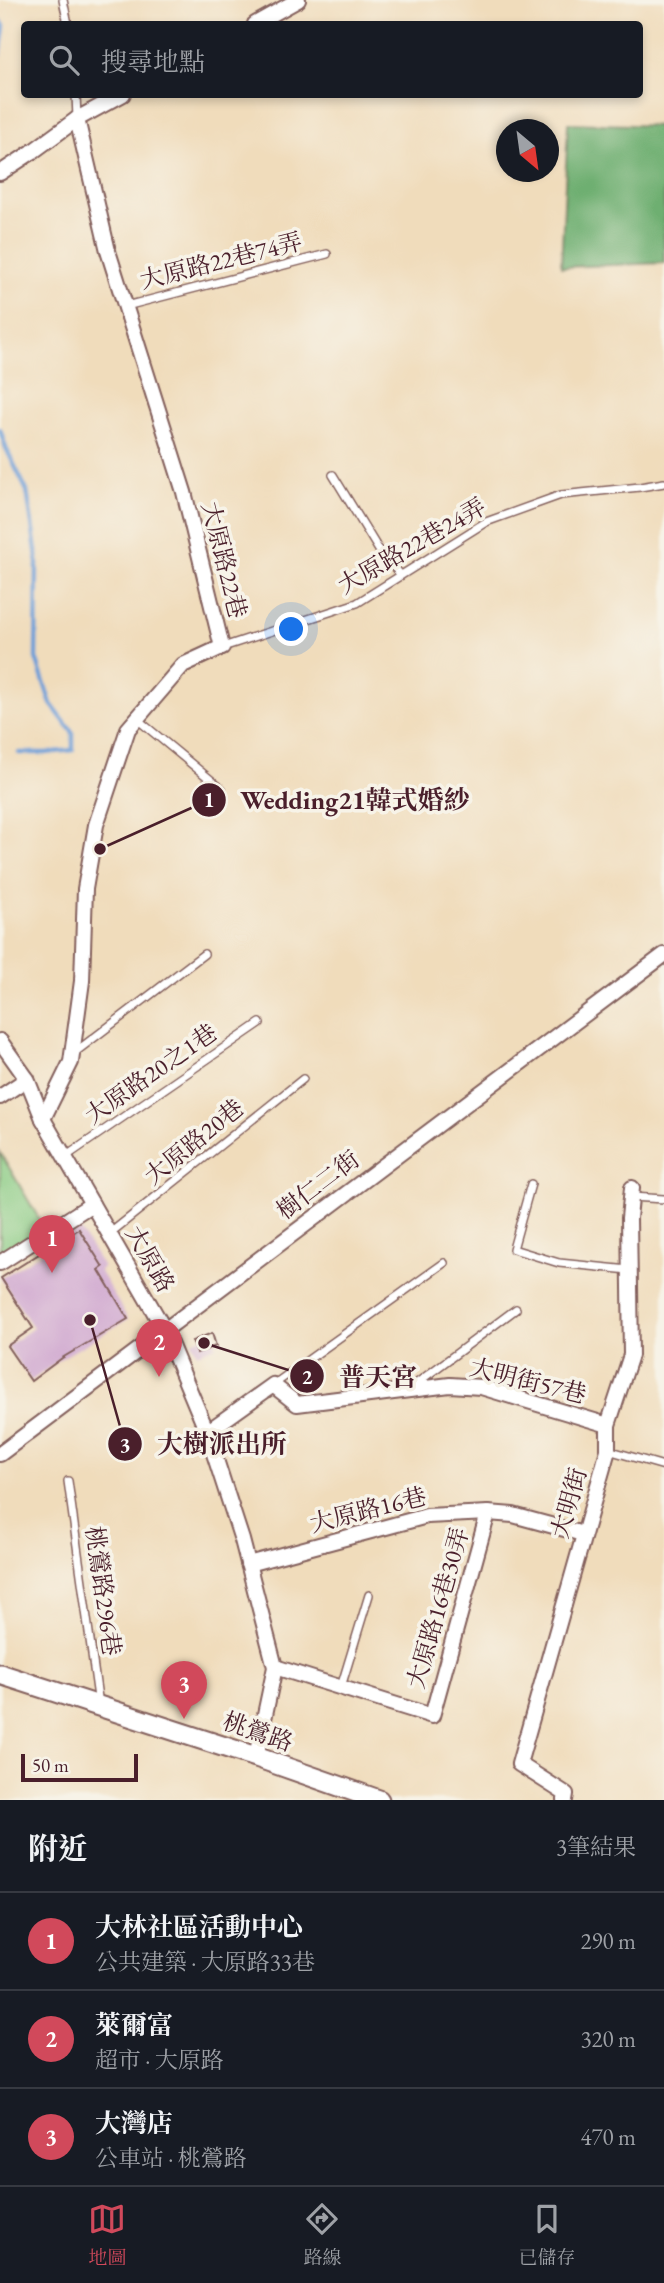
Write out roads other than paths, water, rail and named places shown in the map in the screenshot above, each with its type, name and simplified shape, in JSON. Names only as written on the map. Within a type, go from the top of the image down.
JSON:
[{"type":"main road","name":"桃鶯路","points":[[0,1674],[380,1800]]},
{"type":"street","points":[[260,21],[298,0]]},
{"type":"street","points":[[0,173],[77,119],[116,98]]},
{"type":"street","name":"大原路22巷","points":[[43,1119],[71,1062],[82,981],[85,889],[96,825],[128,729],[183,665],[222,648],[184,492],[108,251],[77,119]]},
{"type":"street","name":"樹仁二街","points":[[0,1454],[664,956]]},
{"type":"street","name":"大原路","points":[[0,1041],[27,1079],[43,1119],[164,1329],[206,1432],[248,1564],[275,1667],[256,1757]]},
{"type":"street","points":[[0,1097],[27,1079]]},
{"type":"street","name":"大明街","points":[[565,1800],[566,1794],[519,1764],[608,1450],[608,1425],[631,1355],[631,1193]]},
{"type":"street","points":[[0,1262],[92,1204]]},
{"type":"street","points":[[206,1432],[273,1385]]},
{"type":"street","name":"大明街57巷","points":[[273,1385],[297,1404],[450,1385],[481,1387],[608,1425]]},
{"type":"street","name":"大原路16巷","points":[[248,1564],[427,1516],[488,1513],[513,1515],[583,1534]]},
{"type":"street","name":"大原路16巷30弄","points":[[341,1687],[432,1716],[488,1513]]},
{"type":"street","points":[[275,1667],[341,1687]]},
{"type":"lane","points":[[62,0],[67,21]]},
{"type":"lane","name":"大原路22巷","points":[[76,98],[77,119]]},
{"type":"lane","name":"大原路22巷74弄","points":[[125,306],[327,254]]},
{"type":"lane","points":[[333,475],[380,552],[401,575]]},
{"type":"lane","name":"大原路22巷24弄","points":[[222,648],[358,603],[486,522],[561,495],[664,483]]},
{"type":"lane","points":[[137,719],[222,789]]},
{"type":"lane","points":[[72,1055],[204,954]]},
{"type":"lane","name":"大原路20之1巷","points":[[65,1157],[260,1023]]},
{"type":"lane","name":"大原路20巷","points":[[109,1234],[303,1079]]},
{"type":"lane","points":[[531,1184],[513,1249],[559,1263],[630,1270]]},
{"type":"lane","points":[[631,1193],[664,1199]]},
{"type":"lane","points":[[273,1385],[444,1263]]},
{"type":"lane","points":[[407,1391],[516,1309]]},
{"type":"lane","points":[[608,1450],[664,1466]]},
{"type":"lane","name":"桃鶯路296巷","points":[[68,1481],[100,1706]]},
{"type":"lane","points":[[341,1687],[369,1595]]},
{"type":"waterway","points":[[0,19],[4,26],[0,56]]},
{"type":"waterway","points":[[0,429],[27,491],[37,557],[36,658],[51,704],[73,733],[73,750],[19,753]]},
{"type":"place","name":"Wedding21韓式婚紗","points":[[100,849]]},
{"type":"place","name":"大林社區活動中心","points":[[52,1273]]},
{"type":"place","name":"大樹派出所","points":[[90,1320]]},
{"type":"place","name":"普天宮","points":[[204,1343]]},
{"type":"place","name":"萊爾富","points":[[159,1377]]},
{"type":"place","name":"大灣店","points":[[184,1719]]}]
